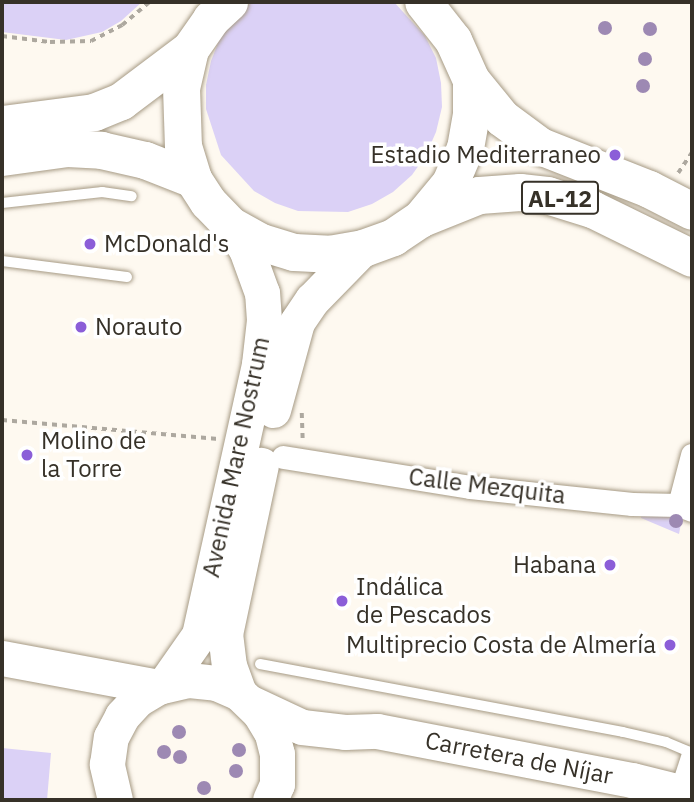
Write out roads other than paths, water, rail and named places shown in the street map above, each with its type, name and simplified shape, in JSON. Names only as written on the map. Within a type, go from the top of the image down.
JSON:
[{"type":"highway","name":"AL-12","points":[[2,124],[94,112],[121,101],[190,49],[211,19],[229,2]]},
{"type":"highway","name":"AL-12","points":[[423,2],[453,40],[471,80],[502,118],[540,146],[649,189],[692,211]]},
{"type":"highway","name":"AL-12","points":[[190,49],[181,87],[180,118],[183,146],[193,179],[230,225],[261,242],[294,252],[329,254],[363,248],[393,237],[420,219],[479,195],[520,192],[547,195],[592,209],[692,258]]},
{"type":"highway","name":"AL-12","points":[[420,219],[450,183],[465,148],[471,115],[471,80]]},
{"type":"highway","name":"AL-12","points":[[2,157],[67,148],[100,150],[145,160],[193,179]]},
{"type":"main road","name":"Avenida Mare Nostrum","points":[[161,686],[199,635],[259,364],[264,320],[262,293],[254,268],[230,225]]},
{"type":"main road","name":"Avenida Mare Nostrum","points":[[273,792],[278,754],[272,734],[245,698],[229,666],[225,634],[282,368],[297,322],[312,300],[363,248]]},
{"type":"main road","points":[[2,658],[113,681],[161,686]]},
{"type":"main road","points":[[60,669],[93,695],[111,737]]},
{"type":"main road","name":"Carretera de Níjar","points":[[161,686],[189,680],[215,683],[302,727],[345,732],[377,732],[686,793]]},
{"type":"main road","points":[[115,800],[107,764],[111,737],[122,716],[138,699],[161,686]]},
{"type":"main road","name":"Carretera de Níjar","points":[[273,792],[308,752],[345,732]]},
{"type":"street","points":[[686,508],[692,454]]},
{"type":"street","name":"Calle Mezquita","points":[[283,457],[470,487],[686,508]]},
{"type":"street","points":[[686,793],[692,756]]},
{"type":"lane","points":[[2,203],[102,192],[132,196]]},
{"type":"lane","points":[[2,261],[127,277]]},
{"type":"lane","points":[[260,664],[623,732],[666,742],[692,756]]},
{"type":"place","name":"Estadio Mediterraneo","points":[[615,155]]},
{"type":"place","name":"McDonald's","points":[[90,244]]},
{"type":"place","name":"Norauto","points":[[81,327]]},
{"type":"place","name":"Molino de la Torre","points":[[27,455]]},
{"type":"place","name":"Habana","points":[[610,565]]},
{"type":"place","name":"Indálica de Pescados","points":[[342,601]]},
{"type":"place","name":"Multiprecio Costa de Almería","points":[[670,645]]}]
